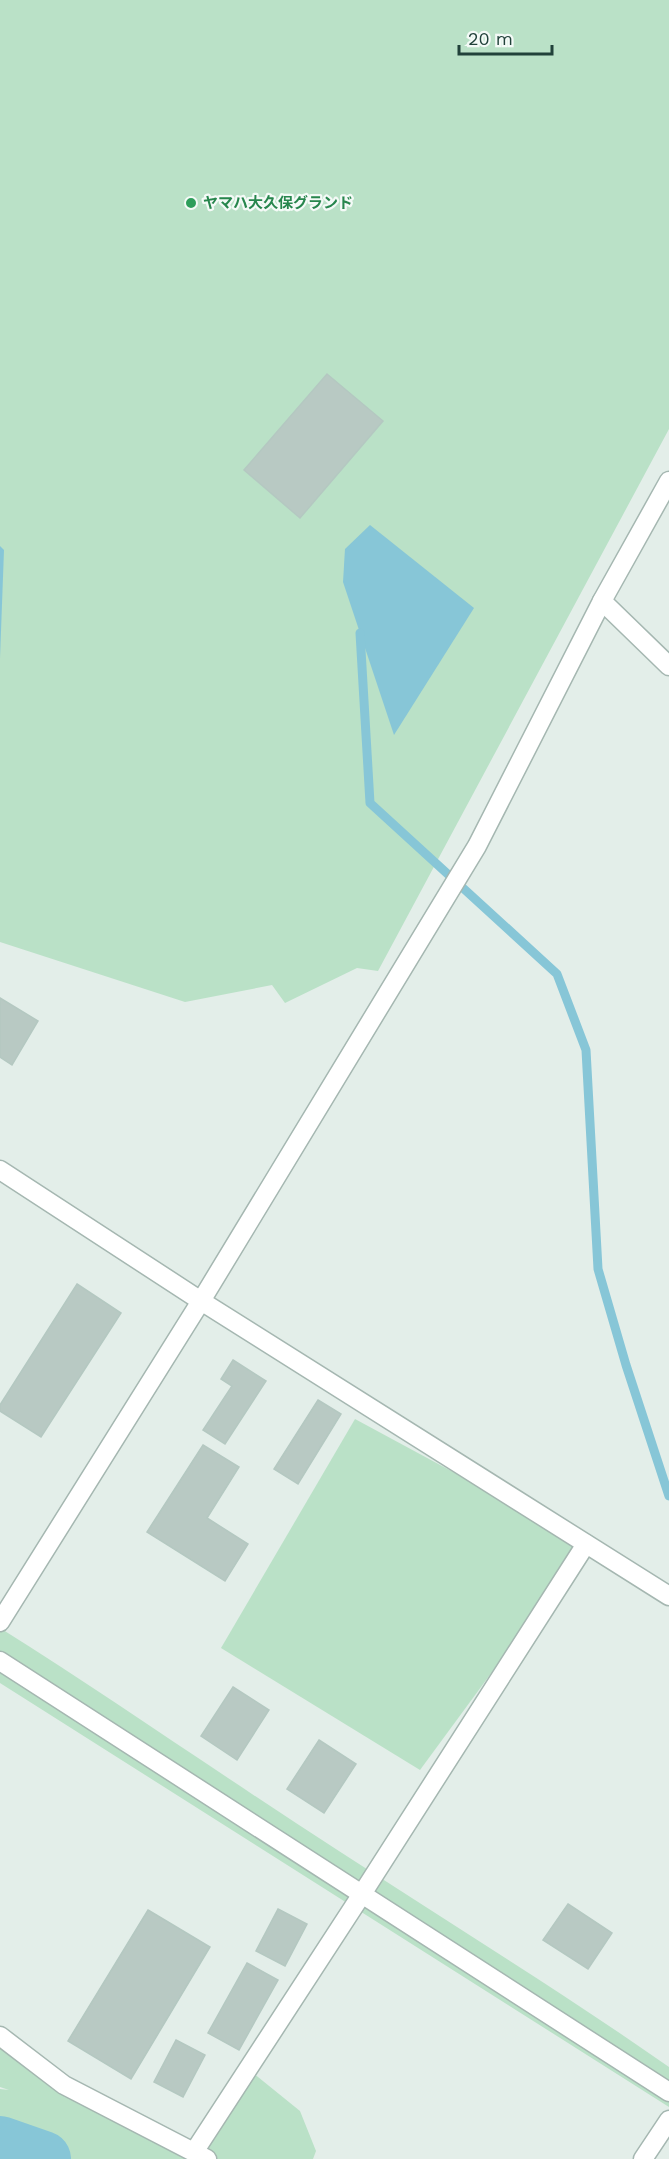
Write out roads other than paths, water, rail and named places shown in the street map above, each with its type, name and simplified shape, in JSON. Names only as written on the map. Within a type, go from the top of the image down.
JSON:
[{"type":"street","points":[[0,1622],[201,1301],[477,846],[602,601],[669,481]]},
{"type":"street","points":[[602,601],[669,666]]},
{"type":"street","points":[[0,1170],[201,1301],[669,1596]]},
{"type":"street","points":[[0,2036],[64,2085],[201,2155],[362,1894],[586,1544]]},
{"type":"street","points":[[0,1661],[669,2092]]},
{"type":"street","points":[[643,2159],[669,2120]]},
{"type":"water","points":[[370,525],[474,608],[394,735],[343,582],[345,549]]},
{"type":"water","points":[[0,546],[4,550],[0,658]]},
{"type":"waterway","points":[[360,633],[370,803],[557,974],[586,1050],[598,1269],[626,1365],[669,1496]]},
{"type":"waterway","points":[[0,2144],[43,2159]]},
{"type":"place","name":"ヤマハ大久保グランド","points":[[191,203]]}]
